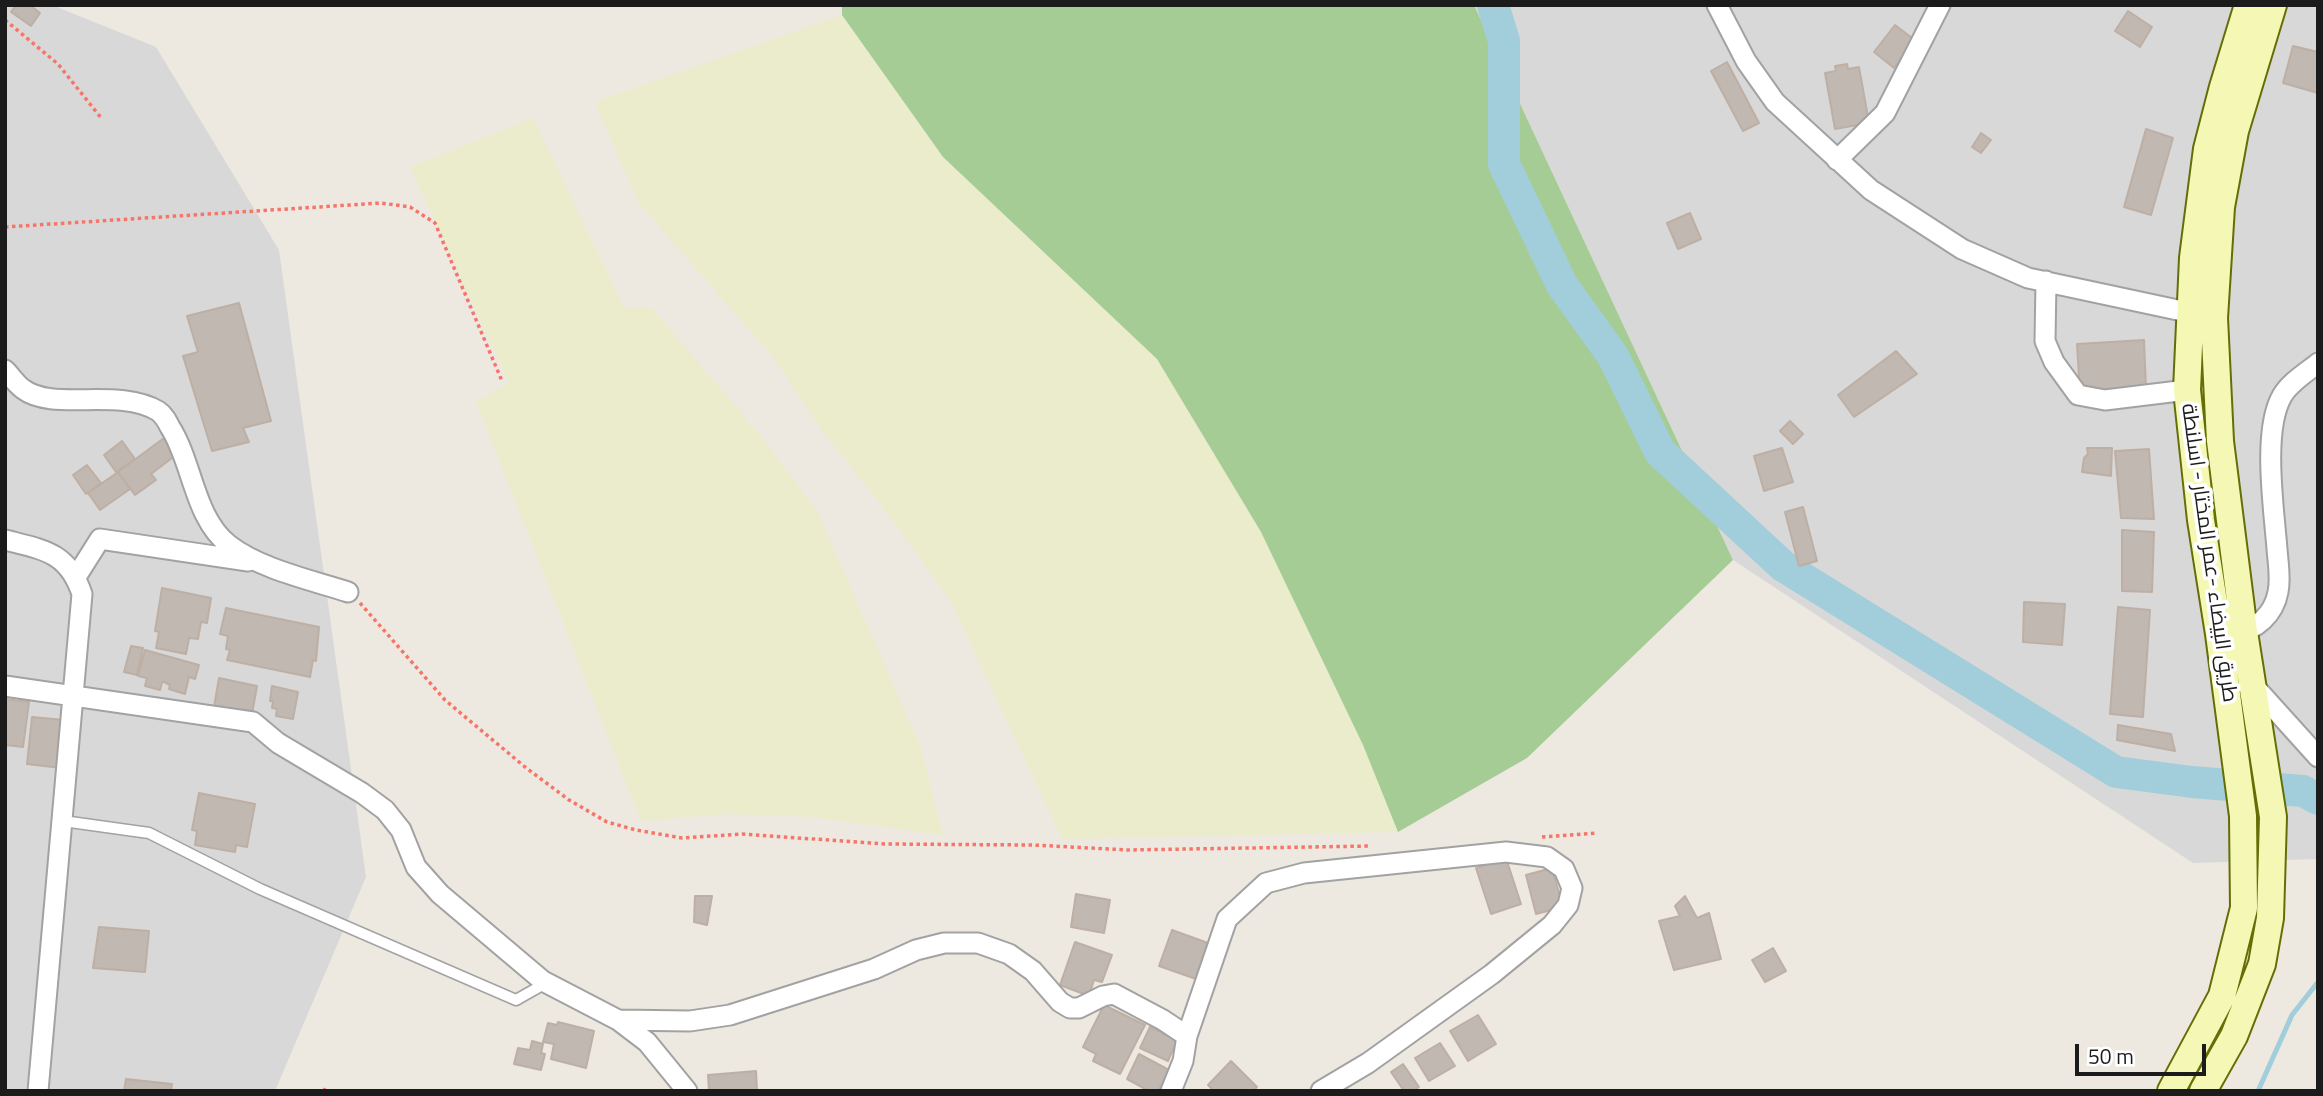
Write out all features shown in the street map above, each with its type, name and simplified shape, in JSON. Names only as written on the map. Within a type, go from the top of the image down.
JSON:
[{"type":"main road","name":"طريق البيضاء -عمر المختار - اسلنطة","points":[[2171,1091],[2217,1006],[2244,908],[2243,816],[2233,743],[2232,633],[2220,441],[2193,258],[2207,149],[2248,5]]},
{"type":"main road","name":"طريق البيضاء -عمر المختار - اسلنطة","points":[[2203,1091],[2234,1036],[2262,964],[2270,918],[2273,817],[2254,686],[2232,633],[2201,520],[2187,390],[2232,144],[2273,5]]},
{"type":"street","points":[[1717,5],[1746,61],[1775,103],[1871,190],[1962,250],[2028,278],[2202,315]]},
{"type":"street","points":[[1837,160],[1885,113],[1940,5]]},
{"type":"street","points":[[2046,281],[2045,341],[2054,362],[2078,395],[2105,400],[2187,390]]},
{"type":"street","points":[[2232,633],[2263,620],[2275,602],[2279,581],[2272,483],[2275,415],[2283,395],[2296,380],[2318,363]]},
{"type":"street","points":[[5,370],[23,390],[37,397],[125,399],[147,405],[161,413],[180,443],[212,526],[228,545],[261,563]]},
{"type":"street","points":[[76,577],[100,539],[261,563],[348,592]]},
{"type":"street","points":[[5,540],[51,552],[76,577],[82,594],[38,1091]]},
{"type":"street","points":[[5,686],[253,722],[278,743],[362,793],[385,810],[401,830],[416,867],[440,894],[547,982],[618,1020],[647,1042],[687,1091]]},
{"type":"street","points":[[2254,686],[2318,757]]},
{"type":"street","points":[[1171,1091],[1182,1061],[1186,1036],[1227,919],[1266,883],[1304,873],[1506,852],[1547,857],[1564,869],[1572,888],[1568,905],[1552,925],[1492,974],[1424,1023],[1368,1063],[1321,1091]]},
{"type":"street","points":[[618,1020],[690,1021],[730,1015],[874,969],[916,950],[944,943],[978,943],[1009,954],[1033,971],[1060,1002],[1070,1008],[1079,1008],[1103,996],[1114,994],[1163,1020],[1186,1036]]},
{"type":"lane","points":[[63,821],[149,833],[260,889],[516,1000],[547,982]]},
{"type":"path","points":[[5,20],[58,64],[102,119]]},
{"type":"path","points":[[5,227],[382,203],[411,207],[435,223],[502,381]]},
{"type":"path","points":[[348,592],[377,621],[445,700],[524,767],[569,800],[607,822],[636,830],[682,838],[742,834],[885,844],[1032,845],[1128,850],[1378,846]]},
{"type":"path","points":[[1542,837],[1597,833]]},
{"type":"shaded area","points":[[5,5],[52,5],[156,47],[279,250],[366,877],[275,1091],[5,1091]]},
{"type":"shaded area","points":[[1474,5],[2318,5],[2318,859],[2193,863],[1733,560]]},
{"type":"green space","points":[[842,5],[1474,5],[1733,560],[1527,758],[1398,832],[1363,745],[1261,532],[1157,359],[943,157],[842,15]]},
{"type":"green space","points":[[842,15],[943,157],[1157,359],[1261,532],[1363,745],[1398,832],[1062,839],[951,602],[888,514],[820,428],[776,361],[638,202],[595,102]]},
{"type":"green space","points":[[533,118],[624,307],[652,308],[766,442],[818,513],[921,748],[943,835],[813,817],[726,814],[641,821],[476,402],[509,383],[410,167]]},
{"type":"building","points":[[16,5],[30,5],[40,13],[31,26],[11,12]]},
{"type":"building","points":[[2128,11],[2152,27],[2140,47],[2115,31]]},
{"type":"building","points":[[1895,25],[1916,41],[1894,68],[1874,52]]},
{"type":"building","points":[[2293,46],[2318,52],[2318,93],[2283,83]]},
{"type":"building","points":[[1727,62],[1759,123],[1743,131],[1711,71]]},
{"type":"building","points":[[1847,64],[1848,69],[1859,67],[1869,123],[1835,129],[1825,73],[1836,71],[1835,66]]},
{"type":"building","points":[[2146,129],[2173,138],[2151,215],[2124,207]]},
{"type":"building","points":[[1981,133],[1991,140],[1981,153],[1972,147]]},
{"type":"building","points":[[1690,213],[1701,239],[1678,249],[1667,223]]},
{"type":"building","points":[[239,303],[271,421],[243,428],[249,442],[212,451],[183,356],[198,352],[187,316]]},
{"type":"building","points":[[2144,340],[2146,389],[2080,394],[2077,344]]},
{"type":"building","points":[[1896,351],[1917,374],[1854,417],[1838,395]]},
{"type":"building","points":[[1790,421],[1803,434],[1793,444],[1780,431]]},
{"type":"building","points":[[164,438],[176,455],[151,474],[156,480],[135,495],[118,472]]},
{"type":"building","points":[[122,441],[135,459],[116,472],[104,455]]},
{"type":"building","points":[[1782,448],[1793,482],[1764,491],[1754,456]]},
{"type":"building","points":[[2087,448],[2112,448],[2111,476],[2082,472],[2084,458],[2088,454]]},
{"type":"building","points":[[2149,449],[2154,519],[2121,518],[2115,451]]},
{"type":"building","points":[[87,465],[101,483],[86,494],[73,475]]},
{"type":"building","points":[[118,472],[130,489],[100,510],[88,493]]},
{"type":"building","points":[[1803,507],[1817,561],[1799,566],[1785,512]]},
{"type":"building","points":[[2122,530],[2154,532],[2152,592],[2122,591]]},
{"type":"building","points":[[162,588],[211,598],[207,623],[201,622],[198,639],[189,638],[186,654],[156,648],[159,632],[155,631]]},
{"type":"building","points":[[2024,602],[2065,604],[2062,645],[2023,642]]},
{"type":"building","points":[[2118,607],[2150,610],[2143,717],[2110,714]]},
{"type":"building","points":[[226,608],[319,627],[316,661],[313,660],[310,677],[227,660],[230,650],[226,649],[228,636],[220,634]]},
{"type":"building","points":[[131,646],[143,648],[137,675],[124,672]]},
{"type":"building","points":[[145,650],[199,665],[195,679],[189,677],[185,694],[169,689],[170,685],[164,682],[160,690],[145,686],[147,678],[138,676]]},
{"type":"building","points":[[219,678],[257,686],[252,714],[214,707]]},
{"type":"building","points":[[272,686],[298,692],[293,719],[276,716],[277,709],[272,708],[273,701],[270,701]]},
{"type":"building","points":[[5,699],[29,702],[23,747],[5,745]]},
{"type":"building","points":[[32,717],[65,720],[61,768],[27,764]]},
{"type":"building","points":[[2118,725],[2171,734],[2175,751],[2117,740]]},
{"type":"building","points":[[199,793],[255,804],[247,847],[236,845],[235,852],[195,845],[197,831],[192,830]]},
{"type":"building","points":[[1506,858],[1521,904],[1491,914],[1476,868]]},
{"type":"building","points":[[1552,868],[1563,907],[1536,914],[1526,875]]},
{"type":"building","points":[[1076,894],[1110,900],[1104,933],[1071,927]]},
{"type":"building","points":[[695,896],[712,896],[707,925],[694,922]]},
{"type":"building","points":[[1685,896],[1697,918],[1709,913],[1721,959],[1674,970],[1659,921],[1680,916],[1675,906]]},
{"type":"building","points":[[99,927],[149,931],[145,972],[93,968]]},
{"type":"building","points":[[1172,930],[1208,943],[1196,979],[1159,966]]},
{"type":"building","points":[[1075,942],[1112,955],[1102,982],[1094,980],[1089,996],[1060,985]]},
{"type":"building","points":[[1773,948],[1786,971],[1765,982],[1752,960]]},
{"type":"building","points":[[1104,1005],[1145,1025],[1120,1074],[1093,1061],[1096,1054],[1083,1047]]},
{"type":"building","points":[[1478,1015],[1496,1044],[1468,1061],[1450,1031]]},
{"type":"building","points":[[558,1022],[594,1031],[586,1068],[551,1059],[554,1044],[543,1042],[548,1023],[557,1025]]},
{"type":"building","points":[[1150,1027],[1177,1040],[1168,1061],[1140,1048]]},
{"type":"building","points":[[532,1041],[543,1044],[541,1053],[545,1054],[541,1070],[514,1064],[518,1048],[530,1050]]},
{"type":"building","points":[[1440,1043],[1455,1066],[1429,1081],[1415,1058]]},
{"type":"building","points":[[1139,1054],[1169,1070],[1158,1091],[1149,1091],[1127,1079]]},
{"type":"building","points":[[1231,1061],[1257,1087],[1253,1091],[1214,1091],[1208,1085]]},
{"type":"building","points":[[1403,1064],[1419,1087],[1413,1091],[1404,1091],[1391,1072]]},
{"type":"building","points":[[756,1071],[757,1091],[709,1091],[708,1075]]},
{"type":"building","points":[[126,1079],[172,1084],[171,1091],[124,1091]]},
{"type":"waterway","points":[[1493,5],[1504,41],[1504,164],[1562,285],[1613,356],[1660,452],[1783,566],[2116,772],[2192,782],[2303,791],[2318,799]]},
{"type":"waterway","points":[[2258,1091],[2292,1015],[2318,982]]}]
